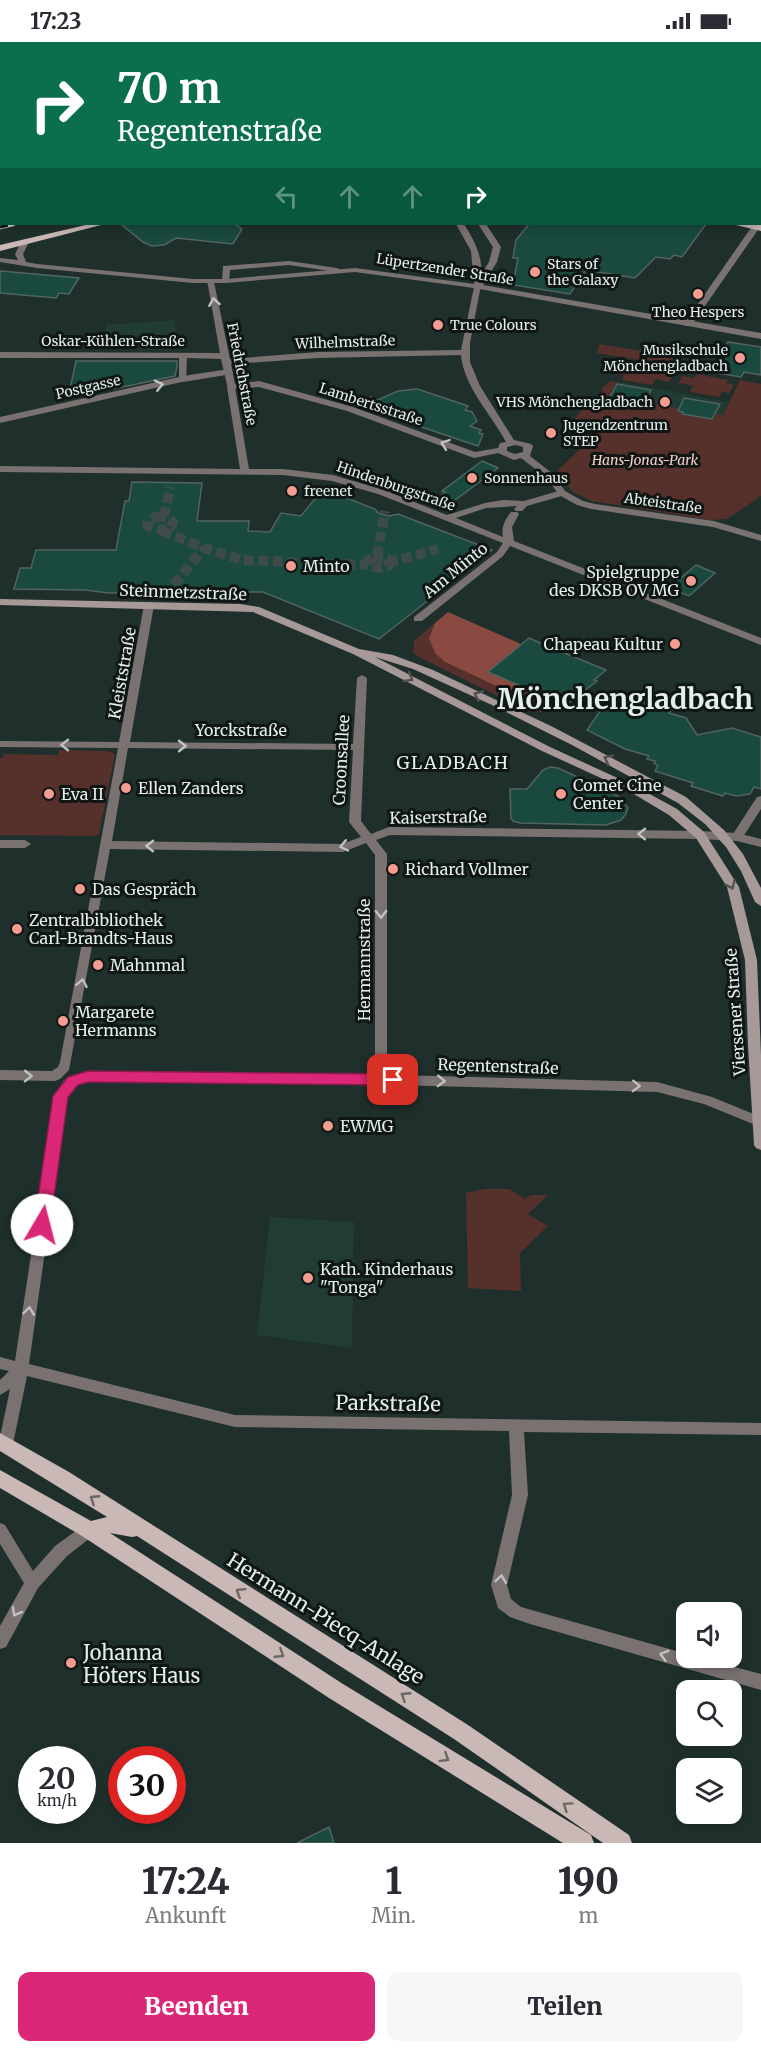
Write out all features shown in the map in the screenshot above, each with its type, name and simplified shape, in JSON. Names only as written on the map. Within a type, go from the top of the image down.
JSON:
[{"type":"main road","points":[[0,248],[96,225]]},
{"type":"main road","name":"Steinmetzstraße","points":[[0,602],[255,609],[357,652]]},
{"type":"main road","points":[[357,652],[380,654],[412,664],[512,710],[682,800],[732,837],[761,902]]},
{"type":"main road","name":"Viersener Straße","points":[[357,652],[546,749],[631,789],[673,812],[700,835],[733,887],[751,960],[761,1145]]},
{"type":"main road","name":"Hermann-Piecq-Anlage","points":[[3,1443],[460,1732],[621,1843]]},
{"type":"main road","points":[[0,1478],[89,1530],[336,1691],[583,1843]]},
{"type":"main road","points":[[89,1530],[112,1524],[143,1531]]},
{"type":"street","points":[[461,225],[474,245],[479,258],[478,286],[464,352],[466,363],[478,390],[511,442]]},
{"type":"street","points":[[478,286],[493,262],[497,247],[483,225]]},
{"type":"street","points":[[688,324],[760,225]]},
{"type":"street","points":[[23,264],[19,254],[25,242]]},
{"type":"street","name":"Lüpertzender Straße","points":[[0,260],[37,266],[210,282],[336,270]]},
{"type":"street","name":"Lüpertzender Straße","points":[[226,281],[226,268],[289,263],[336,270],[367,271],[478,286],[761,336]]},
{"type":"street","points":[[0,266],[37,266]]},
{"type":"street","name":"Friedrichstraße","points":[[210,282],[229,372],[245,471]]},
{"type":"street","name":"Wilhelmstraße","points":[[226,359],[464,352]]},
{"type":"street","name":"Oskar-Kühlen-Straße","points":[[0,355],[183,355],[226,359]]},
{"type":"street","points":[[183,355],[183,379]]},
{"type":"street","name":"Postgasse","points":[[0,420],[183,379],[229,372]]},
{"type":"street","name":"Lambertsstraße","points":[[231,387],[260,384],[350,409],[474,455],[501,450]]},
{"type":"street","points":[[448,518],[482,505],[501,501],[524,504],[562,493],[550,476],[524,456],[509,456],[501,450],[503,445],[511,442],[528,446],[529,452],[524,456]]},
{"type":"street","name":"Hindenburgstraße","points":[[0,469],[283,472],[333,478],[381,492],[509,541],[761,642]]},
{"type":"street","name":"Abteistraße","points":[[562,493],[579,503],[594,507],[714,524],[761,538]]},
{"type":"street","points":[[509,541],[506,535],[508,523],[524,504]]},
{"type":"street","name":"Am Minto","points":[[418,619],[498,555],[509,541]]},
{"type":"street","name":"Kleiststraße","points":[[0,1075],[55,1076],[63,1070],[67,1061],[149,605]]},
{"type":"street","name":"Croonsallee","points":[[362,678],[355,822],[368,839]]},
{"type":"street","name":"Yorckstraße","points":[[0,744],[358,747]]},
{"type":"street","points":[[732,837],[761,800]]},
{"type":"street","name":"Kaiserstraße","points":[[106,845],[343,848],[389,831],[700,835],[732,837],[761,843]]},
{"type":"street","name":"Hermannstraße","points":[[368,839],[381,854],[381,1068],[393,1080]]},
{"type":"street","points":[[0,844],[25,844]]},
{"type":"street","name":"Regentenstraße","points":[[21,1369],[61,1096],[69,1083],[88,1077],[393,1080],[657,1087],[707,1100],[759,1121]]},
{"type":"street","name":"Parkstraße","points":[[0,1363],[235,1421],[761,1429]]},
{"type":"street","points":[[0,1389],[21,1369]]},
{"type":"street","points":[[3,1443],[21,1369]]},
{"type":"street","points":[[516,1425],[520,1495],[499,1585],[504,1603],[516,1612],[530,1617],[761,1682]]},
{"type":"street","points":[[0,1530],[32,1583]]},
{"type":"street","points":[[0,1642],[32,1583],[61,1551],[89,1530]]},
{"type":"shaded area","points":[[174,320],[176,332],[172,350],[138,350],[140,336],[105,338],[106,325]]},
{"type":"shaded area","name":"VHS Mönchengladbach","points":[[612,381],[729,402],[718,423],[600,402]]},
{"type":"shaded area","points":[[448,612],[521,644],[488,672],[563,704],[550,711],[445,662],[435,653],[429,638],[435,623]]},
{"type":"shaded area","name":"Kath. Kinderhaus \"Tonga\"","points":[[270,1217],[354,1222],[352,1348],[257,1335]]},
{"type":"green space","points":[[599,344],[680,357],[675,366],[597,353]]},
{"type":"green space","points":[[633,363],[664,368],[662,373],[673,375],[669,382],[656,379],[652,385],[622,380],[624,375],[614,374],[620,364],[631,366]]},
{"type":"green space","points":[[696,374],[728,380],[726,383],[734,385],[729,393],[722,392],[719,397],[690,392],[693,386],[679,383],[682,376],[694,378]]},
{"type":"green space","name":"Hans-Jonas-Park","points":[[740,380],[761,384],[761,496],[727,519],[710,520],[592,501],[573,492],[558,473],[559,469],[593,437],[580,432],[588,424],[574,420],[589,401],[600,402],[602,388],[611,381],[617,382],[605,403],[641,409],[646,402],[678,408],[677,410],[682,411],[681,414],[713,420],[716,414],[723,415]]},
{"type":"green space","points":[[435,623],[429,638],[445,662],[550,710],[563,704],[568,706],[557,712],[530,712],[419,657],[413,652],[414,641]]},
{"type":"green space","points":[[59,750],[108,751],[115,754],[99,834],[94,836],[0,835],[0,758],[3,758],[4,754],[58,755]]},
{"type":"green space","points":[[485,1189],[509,1189],[525,1199],[531,1195],[548,1195],[528,1214],[548,1226],[520,1253],[521,1291],[468,1288],[466,1193]]},
{"type":"building","points":[[122,225],[236,225],[242,229],[233,244],[176,238],[164,245],[152,246],[143,242]]},
{"type":"building","points":[[528,225],[705,225],[682,257],[674,255],[670,259],[656,257],[635,278],[586,270],[570,294],[513,285],[518,258],[513,258],[516,240]]},
{"type":"building","points":[[0,271],[79,278],[69,294],[59,293],[56,298],[0,293]]},
{"type":"building","name":"Musikschule Mönchengladbach","points":[[728,342],[761,347],[761,375],[744,372],[741,377],[711,372]]},
{"type":"building","points":[[76,361],[177,361],[177,367],[175,376],[113,389],[70,389]]},
{"type":"building","points":[[617,384],[651,390],[641,408],[607,402]]},
{"type":"building","points":[[417,389],[468,406],[465,410],[472,412],[477,421],[470,426],[481,430],[479,433],[483,434],[478,446],[365,408],[371,397],[378,400],[398,391]]},
{"type":"building","points":[[684,398],[720,404],[712,419],[682,414],[683,412],[678,411]]},
{"type":"building","name":"Sonnenhaus","points":[[482,461],[498,468],[450,504],[436,499],[445,492],[442,491]]},
{"type":"building","name":"Minto","points":[[132,482],[202,483],[197,521],[249,521],[248,531],[270,532],[281,513],[301,516],[323,489],[375,509],[378,513],[389,516],[398,514],[492,550],[379,639],[263,592],[109,593],[85,590],[14,589],[20,568],[31,568],[36,550],[116,550],[125,501],[129,501]]},
{"type":"building","name":"Spielgruppe des DKSB OV MG","points":[[696,565],[715,573],[689,596],[669,588]]},
{"type":"building","points":[[529,638],[606,670],[594,680],[597,681],[566,705],[488,672]]},
{"type":"building","points":[[612,694],[672,709],[669,713],[686,718],[697,735],[732,728],[761,737],[761,789],[754,787],[750,794],[736,796],[725,793],[723,796],[691,786],[693,783],[655,771],[658,766],[654,763],[655,761],[647,759],[649,756],[625,749],[587,730]]},
{"type":"building","name":"Comet Cine Center","points":[[550,767],[558,768],[618,796],[628,808],[626,814],[621,820],[606,825],[513,821],[510,789],[527,789],[543,770]]},
{"type":"building","points":[[329,1827],[334,1843],[297,1843]]},
{"type":"tunnel","points":[[164,517],[170,487]]},
{"type":"tunnel","points":[[377,556],[385,511]]},
{"type":"tunnel","points":[[156,517],[164,517],[168,517],[173,522],[171,527],[159,530],[147,525],[148,521],[156,517]]},
{"type":"tunnel","points":[[162,531],[204,548]]},
{"type":"tunnel","points":[[174,585],[204,548]]},
{"type":"tunnel","points":[[204,548],[243,560],[368,565]]},
{"type":"tunnel","points":[[389,563],[438,549]]},
{"type":"tunnel","points":[[368,565],[368,560],[373,557],[388,559],[389,563]]},
{"type":"tunnel","points":[[368,565],[378,568],[389,566],[389,563]]},
{"type":"railway","points":[[0,227],[9,225]]},
{"type":"place","name":"Stars of the Galaxy","points":[[535,272]]},
{"type":"place","name":"Theo Hespers","points":[[698,294]]},
{"type":"place","name":"True Colours","points":[[438,325]]},
{"type":"place","name":"Musikschule Mönchengladbach","points":[[740,358]]},
{"type":"place","name":"VHS Mönchengladbach","points":[[665,402]]},
{"type":"place","name":"Jugendzentrum STEP","points":[[551,433]]},
{"type":"place","name":"Sonnenhaus","points":[[472,478]]},
{"type":"place","name":"freenet","points":[[292,491]]},
{"type":"place","name":"Minto","points":[[291,566]]},
{"type":"place","name":"Spielgruppe des DKSB OV MG","points":[[691,581]]},
{"type":"place","name":"Chapeau Kultur","points":[[675,644]]},
{"type":"place","name":"Ellen Zanders","points":[[126,788]]},
{"type":"place","name":"Eva II","points":[[49,794]]},
{"type":"place","name":"Comet Cine Center","points":[[561,794]]},
{"type":"place","name":"Richard Vollmer","points":[[393,869]]},
{"type":"place","name":"Das Gespräch","points":[[80,889]]},
{"type":"place","name":"Zentralbibliothek Carl-Brandts-Haus","points":[[17,929]]},
{"type":"place","name":"Mahnmal","points":[[98,965]]},
{"type":"place","name":"Margarete Hermanns","points":[[63,1021]]},
{"type":"place","name":"EWMG","points":[[328,1126]]},
{"type":"place","name":"Kath. Kinderhaus \"Tonga\"","points":[[308,1278]]},
{"type":"place","name":"Johanna Höters Haus","points":[[71,1663]]},
{"type":"district","name":"Mönchengladbach","points":[[625,699]]},
{"type":"district","name":"GLADBACH","points":[[453,762]]},
{"type":"route","points":[[42,1225],[61,1096],[69,1083],[73,1081],[88,1077],[393,1080]]}]
